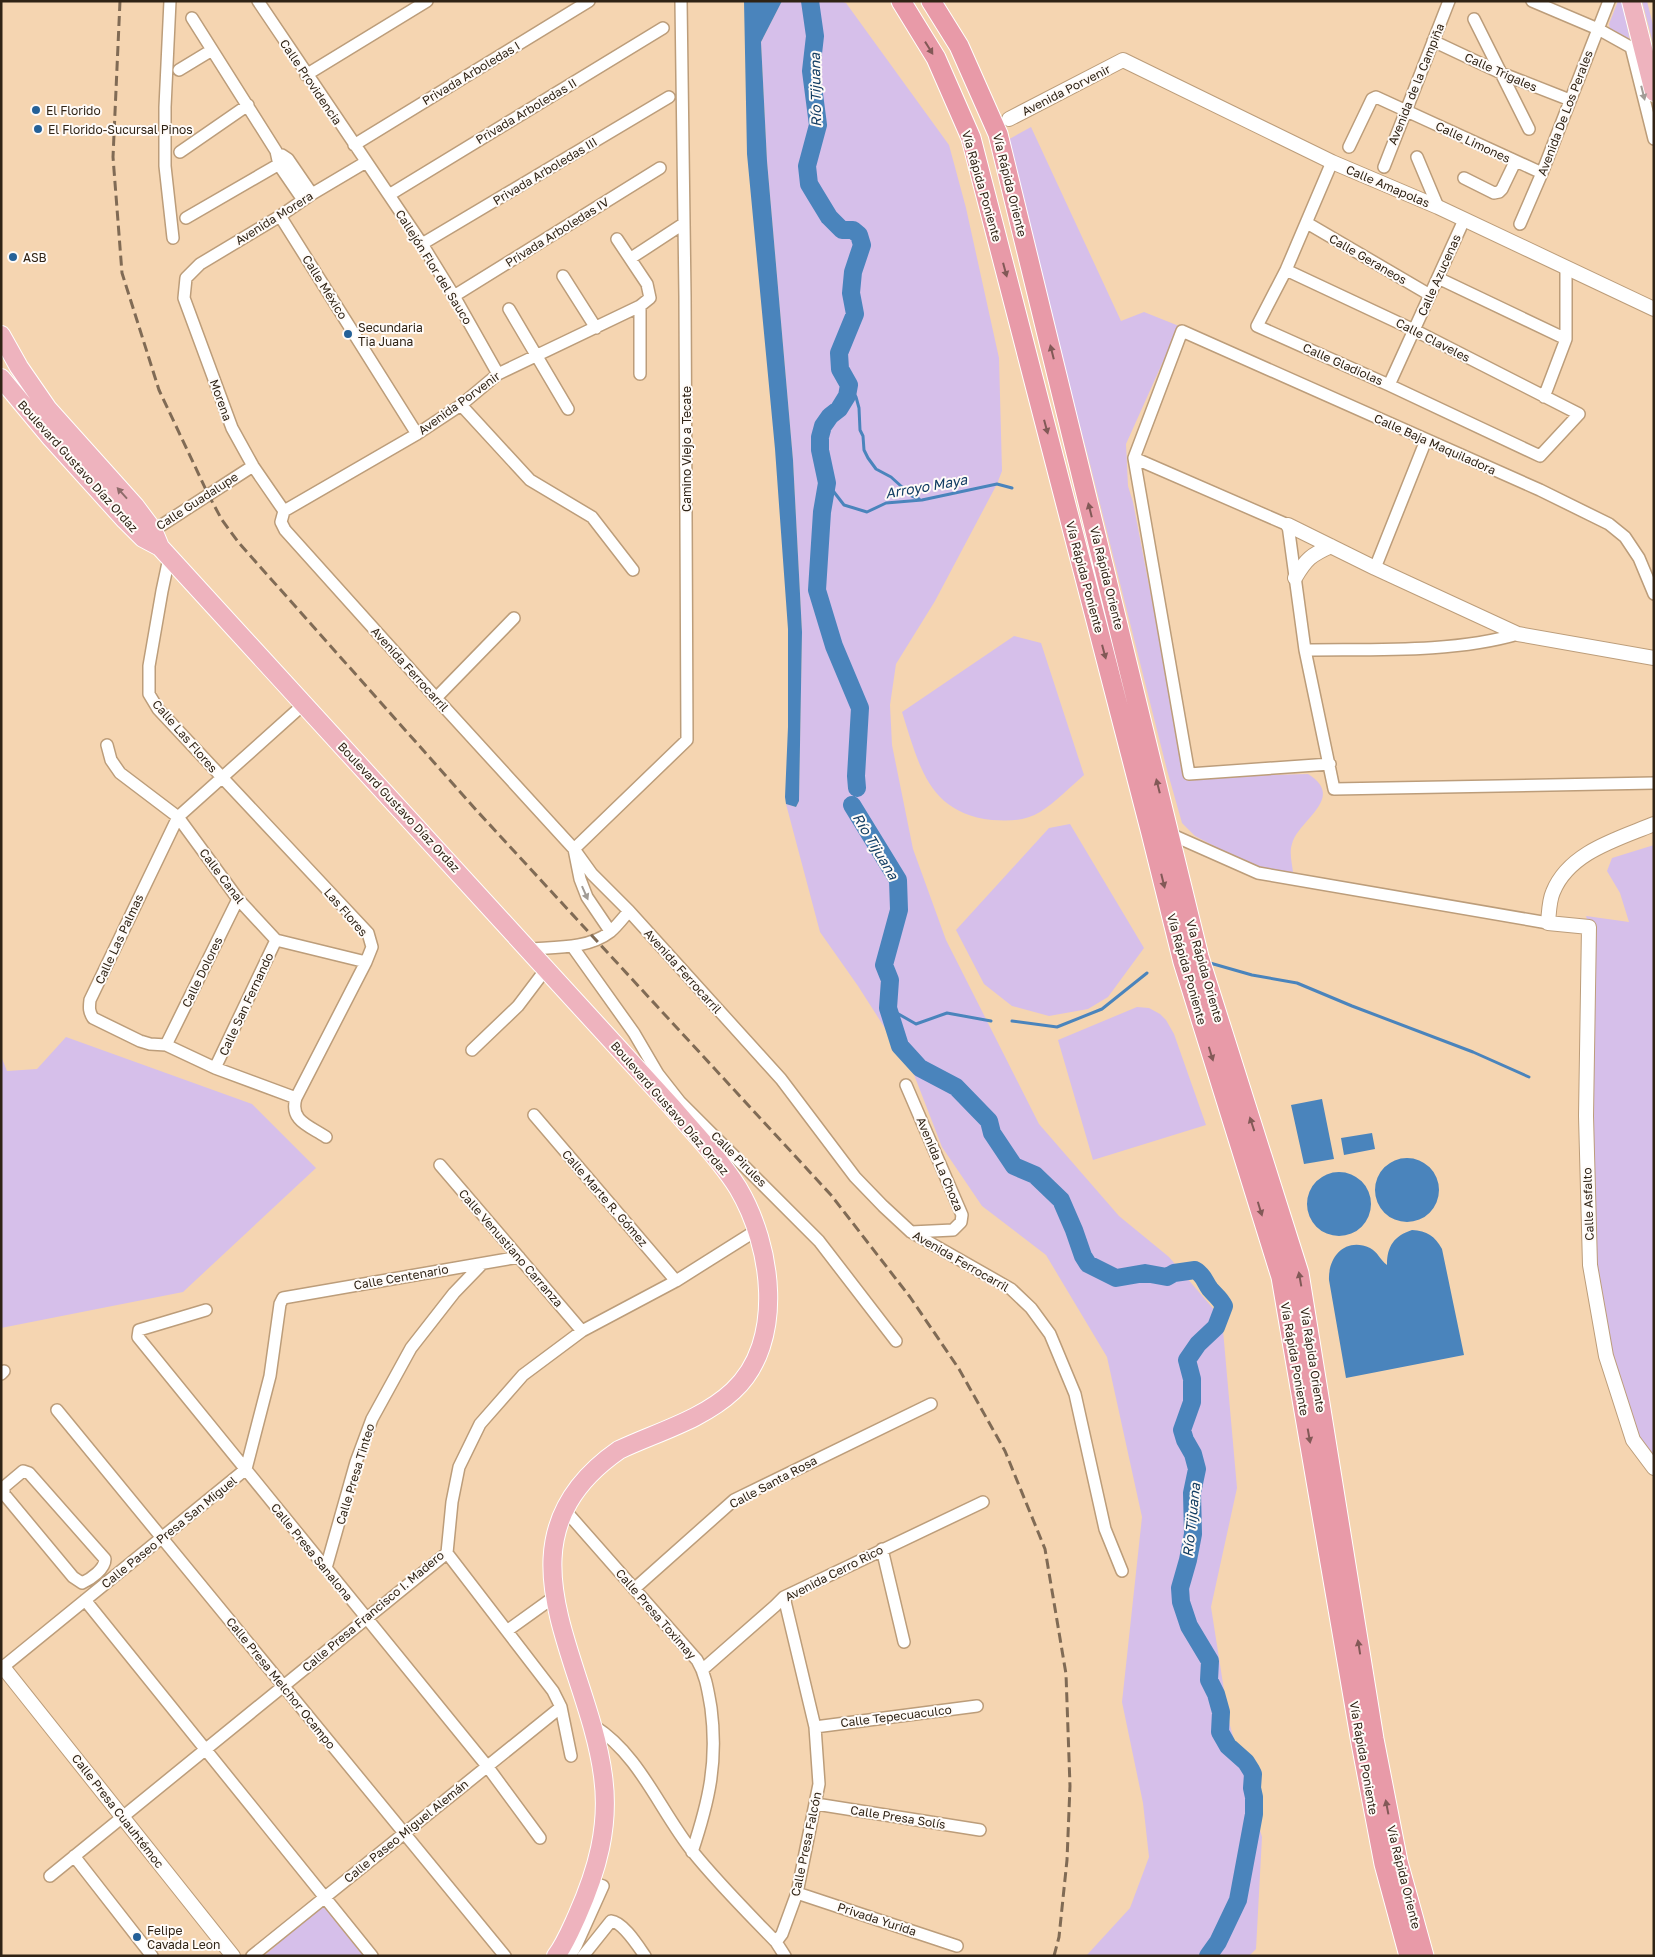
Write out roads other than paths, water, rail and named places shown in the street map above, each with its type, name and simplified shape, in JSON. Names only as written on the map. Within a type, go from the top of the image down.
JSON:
[{"type":"highway","name":"Vía Rápida Poniente","points":[[900,1],[936,58],[971,138],[1183,962],[1281,1277],[1368,1780],[1384,1864],[1409,1956]]},
{"type":"highway","name":"Vía Rápida Oriente","points":[[931,1],[959,46],[998,134],[1199,956],[1299,1272],[1374,1739],[1398,1862],[1424,1956]]},
{"type":"highway","points":[[946,1],[993,104],[1002,115],[1009,119]]},
{"type":"main road","points":[[1630,1],[1637,50],[1654,92]]},
{"type":"main road","name":"Boulevard Gustavo Díaz Ordaz","points":[[1,335],[19,367],[48,409],[148,534],[546,969],[677,1105],[727,1172],[746,1204],[756,1230],[766,1272],[768,1306],[763,1339],[752,1368],[734,1390],[713,1407],[619,1450],[608,1458],[586,1477],[564,1509],[559,1522],[553,1551],[552,1582],[554,1597],[558,1616],[594,1726],[604,1776],[605,1820],[600,1854],[592,1882],[570,1931],[556,1956]]},
{"type":"main road","points":[[1,368],[13,376],[48,409]]},
{"type":"main road","name":"Boulevard Gustavo Díaz Ordaz","points":[[1,378],[51,438],[148,534]]},
{"type":"street","points":[[170,1],[165,107],[165,156],[172,238]]},
{"type":"street","name":"Calle Providencia","points":[[258,1],[366,162]]},
{"type":"street","points":[[306,75],[428,1]]},
{"type":"street","name":"Privada Arboledas I","points":[[354,145],[589,1]]},
{"type":"street","name":"Camino Viejo a Tecate","points":[[574,849],[687,740],[685,296],[681,1]]},
{"type":"street","name":"Avenida de la Campiña","points":[[1384,166],[1450,1]]},
{"type":"street","points":[[1532,1],[1598,29],[1637,50],[1654,138]]},
{"type":"street","name":"Avenida De Los Perales","points":[[1520,224],[1542,173],[1609,1]]},
{"type":"street","points":[[192,18],[276,151],[308,197]]},
{"type":"street","points":[[1474,19],[1529,130]]},
{"type":"street","name":"Privada Arboledas II","points":[[389,195],[663,28]]},
{"type":"street","name":"Calle Trigales","points":[[1434,41],[1501,73],[1570,100]]},
{"type":"street","points":[[179,70],[212,50]]},
{"type":"street","name":"Avenida Porvenir","points":[[1009,119],[1124,60]]},
{"type":"street","name":"Calle Amapolas","points":[[1124,60],[1332,162],[1438,207],[1654,309]]},
{"type":"street","name":"Privada Arboledas III","points":[[422,244],[669,97]]},
{"type":"street","name":"Calle Limones","points":[[1349,147],[1372,99],[1379,98],[1542,173]]},
{"type":"street","points":[[180,152],[248,105]]},
{"type":"street","points":[[1417,157],[1438,207]]},
{"type":"street","points":[[186,218],[284,162]]},
{"type":"street","name":"Callejón Flor del Sauco","points":[[366,162],[422,244],[498,374]]},
{"type":"street","name":"Avenida Morera","points":[[186,278],[200,264],[366,162]]},
{"type":"street","name":"Calle Gladiolas","points":[[1332,162],[1286,270],[1258,326],[1540,456],[1579,414]]},
{"type":"street","points":[[1464,178],[1494,193],[1499,192],[1515,162]]},
{"type":"street","name":"Privada Arboledas IV","points":[[454,296],[660,168]]},
{"type":"street","name":"Calle México","points":[[280,216],[417,434]]},
{"type":"street","name":"Calle Azucenas","points":[[1389,385],[1464,220]]},
{"type":"street","name":"Calle Geraneos","points":[[1307,223],[1430,295]]},
{"type":"street","points":[[631,258],[683,224]]},
{"type":"street","points":[[617,239],[647,284],[650,298],[640,306],[640,374]]},
{"type":"street","points":[[1544,397],[1566,339],[1566,267]]},
{"type":"street","name":"Calle Claveles","points":[[1286,270],[1414,330],[1579,414]]},
{"type":"street","points":[[563,276],[596,328]]},
{"type":"street","name":"Morena","points":[[186,278],[184,298],[232,428],[253,466],[284,511]]},
{"type":"street","points":[[1438,278],[1566,339]]},
{"type":"street","name":"Avenida Porvenir","points":[[284,511],[417,434],[461,405],[498,374],[640,306]]},
{"type":"street","points":[[508,309],[568,409]]},
{"type":"street","name":"Calle Baja Maquiladora","points":[[1134,458],[1182,331],[1540,490],[1609,524],[1624,537],[1639,558],[1654,594]]},
{"type":"street","points":[[461,405],[530,480],[592,517],[633,570]]},
{"type":"street","points":[[1375,568],[1426,440]]},
{"type":"street","points":[[1134,458],[1288,525],[1375,568],[1518,634],[1654,658]]},
{"type":"street","points":[[1134,458],[1188,774],[1330,764]]},
{"type":"street","name":"Calle Guadalupe","points":[[148,534],[253,466]]},
{"type":"street","name":"Avenida Ferrocarril","points":[[284,511],[281,522],[285,530],[574,849],[592,874],[629,911],[781,1080],[855,1177],[911,1232],[1010,1289],[1031,1308],[1050,1334],[1075,1394],[1105,1529],[1122,1571]]},
{"type":"street","points":[[1288,525],[1305,650],[1334,789],[1654,783]]},
{"type":"street","points":[[1295,578],[1304,561],[1313,554],[1331,546]]},
{"type":"street","name":"Calle Las Flores","points":[[164,552],[149,666],[149,694],[158,709],[222,778]]},
{"type":"street","points":[[436,698],[514,618]]},
{"type":"street","points":[[1305,650],[1434,647],[1495,641],[1518,634]]},
{"type":"street","name":"Calle Las Palmas","points":[[296,1098],[215,1068],[166,1045],[140,1041],[93,1018],[89,1012],[89,1006],[90,1000],[178,817],[304,704]]},
{"type":"street","name":"Calle Canal","points":[[107,745],[111,760],[120,773],[178,817],[238,899],[276,940]]},
{"type":"street","name":"Las Flores","points":[[222,778],[368,933],[372,947],[296,1098]]},
{"type":"street","points":[[1170,834],[1258,872],[1548,923],[1552,893],[1565,870],[1590,852],[1654,824]]},
{"type":"street","points":[[574,849],[580,879],[587,897],[610,931]]},
{"type":"street","name":"Calle Dolores","points":[[166,1045],[238,899]]},
{"type":"street","points":[[529,949],[572,946],[596,940],[610,931],[629,911]]},
{"type":"street","name":"Calle Asfalto","points":[[1548,923],[1589,927],[1586,1116],[1590,1265],[1606,1356],[1633,1440],[1654,1468]]},
{"type":"street","points":[[276,940],[366,962]]},
{"type":"street","name":"Calle San Fernando","points":[[215,1068],[276,940]]},
{"type":"street","name":"Calle Pirules","points":[[572,946],[634,1033],[677,1105],[710,1130],[820,1242],[896,1341]]},
{"type":"street","points":[[472,1050],[518,1006],[546,969]]},
{"type":"street","name":"Avenida La Choza","points":[[906,1085],[962,1215],[961,1222],[954,1230],[911,1232]]},
{"type":"street","points":[[296,1098],[293,1108],[295,1114],[326,1137]]},
{"type":"street","name":"Calle Marte R. Gómez","points":[[534,1115],[676,1281]]},
{"type":"street","name":"Calle Venustiano Carranza","points":[[440,1165],[582,1331]]},
{"type":"street","name":"Calle Presa Francisco I. Madero","points":[[50,1876],[447,1553],[452,1502],[460,1467],[480,1424],[523,1375],[582,1331],[676,1281],[756,1230]]},
{"type":"street","name":"Calle Centenario","points":[[283,1298],[519,1257]]},
{"type":"street","name":"Calle Presa Tinteo","points":[[326,1568],[356,1462],[372,1419],[411,1348],[431,1320],[482,1264]]},
{"type":"street","name":"Calle Paseo Presa San Miguel","points":[[2,1667],[246,1469],[270,1376],[280,1304],[283,1298]]},
{"type":"street","name":"Calle Presa Sanalona","points":[[206,1310],[139,1330],[138,1337],[487,1766],[540,1838]]},
{"type":"street","name":"Calle Santa Rosa","points":[[634,1589],[734,1500],[931,1404]]},
{"type":"street","name":"Calle Presa Melchor Ocampo","points":[[57,1410],[505,1956]]},
{"type":"street","points":[[23,1471],[29,1473],[104,1556],[105,1565],[94,1574],[82,1582],[78,1581],[4,1494],[4,1487],[23,1471]]},
{"type":"street","name":"Avenida Cerro Rico","points":[[702,1670],[784,1596],[983,1502]]},
{"type":"street","name":"Calle Presa Toximay","points":[[564,1509],[696,1660],[702,1670],[712,1716],[714,1759],[706,1808],[692,1852]]},
{"type":"street","points":[[882,1549],[904,1642]]},
{"type":"street","points":[[447,1553],[554,1691],[561,1707],[571,1756]]},
{"type":"street","points":[[94,1574],[103,1585]]},
{"type":"street","name":"Calle Presa Falcón","points":[[776,1942],[782,1934],[797,1893],[816,1804],[819,1770],[815,1727],[784,1596]]},
{"type":"street","points":[[508,1630],[554,1597]]},
{"type":"street","points":[[86,1600],[372,1956]]},
{"type":"street","name":"Calle Presa Cuauhtémoc","points":[[2,1667],[233,1956]]},
{"type":"street","name":"Calle Tepecuaculco","points":[[815,1727],[977,1706]]},
{"type":"street","name":"Calle Paseo Miguel Alemán","points":[[252,1956],[561,1707]]},
{"type":"street","points":[[594,1726],[607,1734],[625,1753],[692,1852],[776,1942],[785,1956]]},
{"type":"street","name":"Calle Presa Solís","points":[[816,1804],[980,1830]]},
{"type":"street","points":[[74,1856],[152,1956]]},
{"type":"street","points":[[570,1956],[603,1886],[592,1882]]},
{"type":"street","name":"Privada Yurida","points":[[797,1893],[957,1946]]},
{"type":"street","points":[[583,1956],[611,1921],[616,1921],[623,1927],[645,1956]]},
{"type":"water","points":[[744,1],[782,1],[761,42],[767,161],[793,460],[802,632],[799,801],[796,807],[786,804],[785,797],[788,727],[788,629],[775,449],[747,154]]},
{"type":"water","points":[[1322,1099],[1334,1159],[1304,1164],[1291,1105]]},
{"type":"water","points":[[1372,1133],[1375,1149],[1344,1155],[1341,1138]]},
{"type":"water","points":[[1401,1158],[1413,1158],[1430,1167],[1437,1178],[1439,1190],[1437,1202],[1430,1213],[1413,1222],[1401,1222],[1389,1217],[1380,1208],[1375,1196],[1375,1184],[1380,1172],[1389,1163]]},
{"type":"water","points":[[1333,1172],[1345,1172],[1362,1181],[1369,1192],[1371,1204],[1369,1216],[1362,1227],[1345,1236],[1333,1236],[1321,1231],[1312,1222],[1307,1210],[1307,1198],[1312,1186],[1321,1177]]},
{"type":"water","points":[[1412,1230],[1430,1235],[1442,1249],[1464,1355],[1346,1378],[1329,1280],[1329,1271],[1335,1256],[1346,1247],[1361,1245],[1370,1248],[1387,1265],[1390,1247],[1400,1235]]},
{"type":"waterway","name":"Río Tijuana","points":[[810,1],[815,36],[811,71],[818,125],[807,166],[809,184],[829,217],[842,230],[853,230],[859,235],[862,245],[853,272],[851,293],[855,314],[839,353],[840,369],[849,385],[847,396],[839,409],[830,416],[823,426],[820,437],[820,450],[827,483],[822,512],[817,590],[834,646],[860,708],[857,788]]},
{"type":"waterway","points":[[849,385],[856,397],[859,408],[860,430],[863,436],[864,450],[868,458],[876,469],[891,477],[912,496],[919,499]]},
{"type":"waterway","name":"Arroyo Maya","points":[[827,483],[844,505],[867,512],[886,503],[922,500],[997,484],[1012,488]]},
{"type":"waterway","name":"Río Tijuana","points":[[852,805],[898,880],[899,910],[884,965],[890,980],[888,1008],[900,1046],[920,1068],[956,1087],[989,1121],[992,1133],[1014,1166],[1035,1175],[1061,1200],[1088,1264],[1116,1278],[1145,1273],[1167,1277],[1174,1273],[1195,1270],[1202,1276],[1224,1306],[1216,1327],[1198,1344],[1187,1360],[1192,1379],[1192,1402],[1182,1430],[1193,1454],[1197,1469],[1192,1493],[1193,1534],[1180,1588],[1181,1602],[1189,1626],[1210,1661],[1209,1680],[1216,1694],[1221,1712],[1220,1732],[1228,1746],[1246,1762],[1253,1774],[1254,1814],[1238,1900],[1218,1942],[1208,1956]]},
{"type":"waterway","points":[[1210,963],[1252,975],[1297,983],[1473,1052],[1529,1077]]},
{"type":"waterway","points":[[1012,1021],[1057,1027],[1102,1009],[1147,973]]},
{"type":"waterway","points":[[888,1008],[916,1024],[947,1013],[991,1021]]},
{"type":"railway","points":[[120,1],[113,157],[122,273],[159,390],[222,520],[239,543],[478,812],[831,1195],[910,1297],[959,1369],[1005,1451],[1045,1549],[1066,1674],[1070,1786],[1067,1860],[1059,1937],[1054,1956]]},
{"type":"place","name":"El Florido","points":[[36,110]]},
{"type":"place","name":"El Florido-Sucursal Pinos","points":[[38,129]]},
{"type":"place","name":"ASB","points":[[13,257]]},
{"type":"place","name":"Secundaria Tia Juana","points":[[348,334]]},
{"type":"place","name":"Felipe Cavada Leon","points":[[137,1937]]}]
